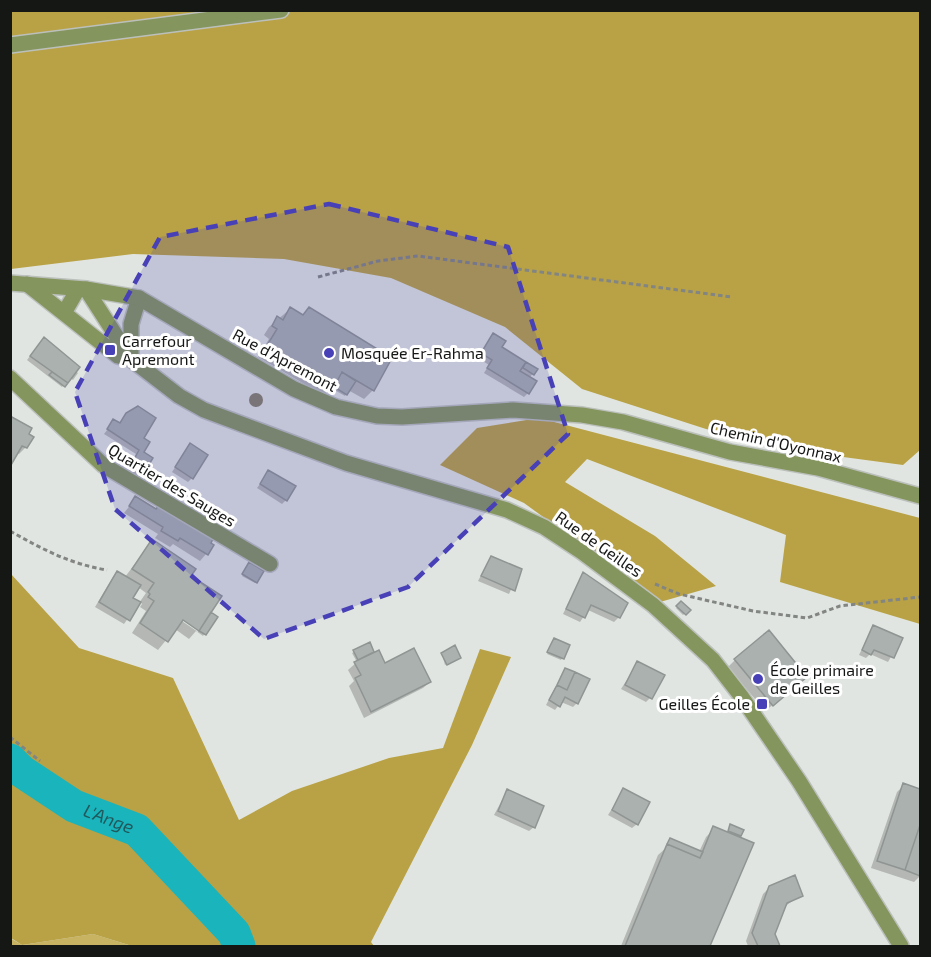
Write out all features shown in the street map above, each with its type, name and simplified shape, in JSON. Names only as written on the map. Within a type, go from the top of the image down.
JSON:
[{"type":"street","points":[[10,45],[281,10]]},
{"type":"street","points":[[10,283],[82,289]]},
{"type":"street","name":"Rue de Geilles","points":[[27,285],[118,356],[131,359]]},
{"type":"street","points":[[64,313],[82,289]]},
{"type":"street","name":"Rue de Geilles","points":[[82,289],[100,311],[131,359],[179,396],[244,426],[357,467],[507,510],[544,526],[653,605],[713,660],[741,696],[799,781],[901,946]]},
{"type":"street","name":"Rue d'Apremont","points":[[82,289],[139,298],[287,385],[315,399],[355,412],[402,417],[531,410],[623,422]]},
{"type":"street","points":[[131,359],[131,324],[139,298]]},
{"type":"street","points":[[82,328],[100,311]]},
{"type":"street","name":"Quartier des Sauges","points":[[10,378],[103,465],[270,564]]},
{"type":"street","name":"Chemin d'Oyonnax","points":[[623,422],[730,452],[818,468],[921,496]]},
{"type":"path","points":[[318,277],[378,261],[418,256],[732,297]]},
{"type":"path","points":[[10,531],[56,557],[83,566],[107,570]]},
{"type":"path","points":[[648,581],[690,597],[753,611],[807,618],[840,606],[921,597]]},
{"type":"path","points":[[10,737],[40,761]]},
{"type":"highlighted area","points":[[329,204],[508,247],[568,434],[408,587],[264,639],[115,509],[75,392],[160,237]]},
{"type":"shaded area","points":[[10,11],[920,11],[920,450],[903,465],[806,452],[706,429],[582,389],[505,327],[391,278],[284,259],[133,254],[11,269]]},
{"type":"shaded area","points":[[539,418],[920,518],[920,624],[780,582],[786,535],[587,459],[565,482],[655,536],[716,586],[660,602],[524,503],[440,465],[477,428]]},
{"type":"shaded area","points":[[11,574],[79,648],[173,678],[239,820],[292,791],[389,758],[443,748],[480,649],[511,657],[472,745],[371,942],[374,946],[132,946],[93,934],[22,945],[11,938]]},
{"type":"shaded area","points":[[93,934],[132,946],[11,946],[10,938],[22,945]]},
{"type":"building","name":"Mosquée Er-Rahma","points":[[290,307],[303,315],[309,307],[392,358],[374,391],[342,372],[334,387],[266,347],[277,329],[272,326],[277,316],[283,320]]},
{"type":"building","points":[[493,333],[506,341],[502,347],[526,362],[520,371],[537,381],[529,394],[487,368],[492,360],[481,353]]},
{"type":"building","points":[[44,337],[80,367],[68,383],[30,356]]},
{"type":"building","points":[[526,362],[538,369],[534,375],[523,368]]},
{"type":"building","points":[[52,372],[68,383],[65,387],[49,375]]},
{"type":"building","points":[[342,372],[356,381],[347,395],[334,387]]},
{"type":"building","points":[[138,406],[156,418],[144,438],[150,442],[144,452],[153,458],[144,473],[131,465],[139,450],[107,429],[113,419],[120,423],[126,413]]},
{"type":"building","points":[[10,416],[32,428],[29,434],[34,437],[27,448],[22,446],[11,465]]},
{"type":"building","points":[[190,443],[208,455],[193,479],[175,467]]},
{"type":"building","points":[[268,470],[296,486],[287,501],[260,484]]},
{"type":"building","points":[[135,496],[156,509],[159,505],[213,539],[211,543],[214,545],[208,555],[180,538],[178,541],[161,531],[163,527],[129,506]]},
{"type":"building","points":[[152,539],[196,569],[191,576],[222,596],[199,631],[183,620],[168,642],[140,623],[154,601],[148,597],[150,594],[148,592],[154,583],[132,569]]},
{"type":"building","points":[[491,556],[522,569],[515,591],[481,576]]},
{"type":"building","points":[[249,562],[264,571],[257,583],[242,574]]},
{"type":"building","points":[[117,571],[141,585],[133,598],[141,602],[130,621],[99,602]]},
{"type":"building","points":[[583,572],[628,603],[620,618],[591,605],[585,618],[566,609]]},
{"type":"building","points":[[681,601],[691,610],[686,615],[676,606]]},
{"type":"building","points":[[211,612],[218,617],[206,635],[199,631]]},
{"type":"building","points":[[873,625],[903,638],[894,658],[874,650],[871,655],[862,650]]},
{"type":"building","points":[[769,630],[807,677],[773,706],[734,659]]},
{"type":"building","points":[[554,638],[570,645],[564,659],[547,652]]},
{"type":"building","points":[[370,642],[374,652],[358,660],[353,650]]},
{"type":"building","points":[[455,645],[461,658],[447,665],[441,653]]},
{"type":"building","points":[[414,648],[431,682],[371,712],[355,678],[361,675],[354,662],[379,650],[385,663]]},
{"type":"building","points":[[637,661],[665,675],[652,699],[625,685]]},
{"type":"building","points":[[565,668],[575,672],[567,690],[557,685]]},
{"type":"building","points":[[575,672],[590,679],[578,704],[565,697],[560,707],[549,700],[557,685],[567,690]]},
{"type":"building","points":[[903,783],[920,789],[920,825],[905,870],[877,861]]},
{"type":"building","points":[[623,788],[650,802],[638,825],[612,810]]},
{"type":"building","points":[[507,789],[544,806],[535,828],[498,811]]},
{"type":"building","points":[[730,824],[744,830],[741,836],[728,831]]},
{"type":"building","points":[[920,825],[920,876],[905,870]]},
{"type":"building","points":[[713,826],[754,843],[710,946],[625,946],[667,844],[700,858]]},
{"type":"building","points":[[670,838],[703,852],[700,858],[667,844]]},
{"type":"building","points":[[795,875],[803,896],[787,903],[775,934],[780,946],[758,946],[752,933],[769,886]]},
{"type":"waterway","name":"L'Ange","points":[[10,760],[21,771],[74,806],[137,830],[234,933],[239,946]]},
{"type":"place","name":"Carrefour Apremont","points":[[110,350]]},
{"type":"place","name":"Mosquée Er-Rahma","points":[[329,353]]},
{"type":"place","name":"École primaire de Geilles","points":[[758,679]]},
{"type":"place","name":"Geilles École","points":[[762,704]]}]
